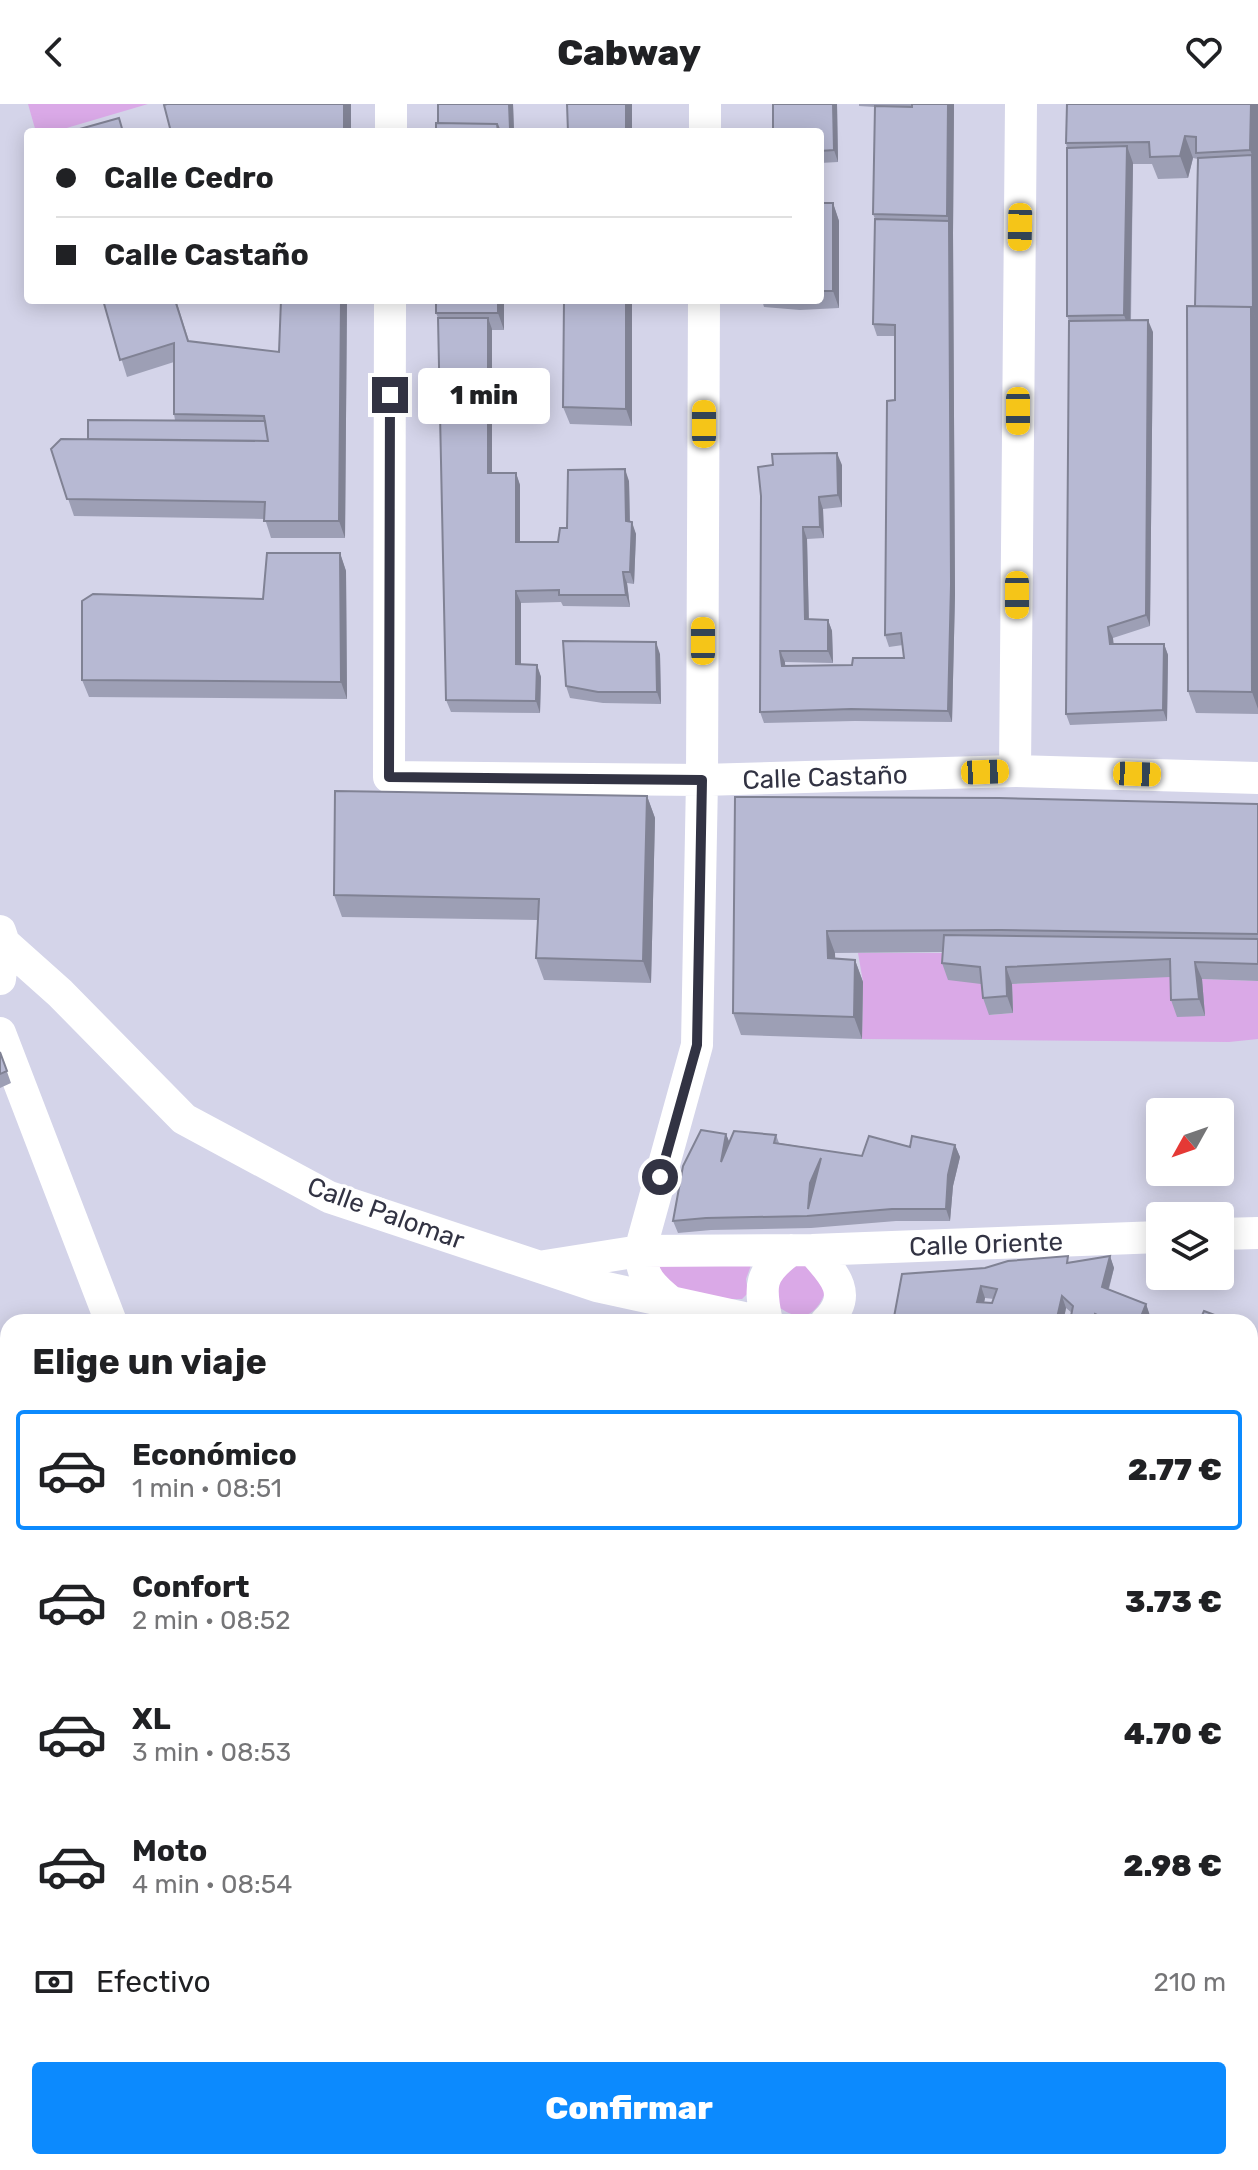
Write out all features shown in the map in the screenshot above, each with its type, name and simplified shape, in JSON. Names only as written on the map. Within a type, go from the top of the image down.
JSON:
[{"type":"street","points":[[391,104],[391,128]]},
{"type":"street","points":[[705,104],[705,128]]},
{"type":"street","points":[[1015,771],[1021,104]]},
{"type":"street","name":"Calle Castaño","points":[[390,304],[389,777],[702,780],[1015,771],[1258,778]]},
{"type":"street","points":[[672,1303],[648,1283],[641,1269],[640,1251],[697,1045],[702,780],[704,304]]},
{"type":"street","points":[[0,979],[1,941]]},
{"type":"street","name":"Calle Palomar","points":[[1,941],[60,993],[184,1119],[329,1197],[597,1286],[726,1314]]},
{"type":"street","points":[[0,1033],[108,1314]]},
{"type":"street","points":[[1234,1234],[1258,1233]]},
{"type":"street","name":"Calle Oriente","points":[[538,1267],[640,1251],[801,1250],[1146,1238]]},
{"type":"street","points":[[764,1314],[763,1278],[772,1264],[801,1250],[835,1275],[840,1290],[834,1314]]},
{"type":"shaded area","points":[[0,104],[1258,104],[1258,1314],[0,1314]]},
{"type":"shaded area","points":[[28,104],[148,104],[67,128],[35,128]]},
{"type":"shaded area","points":[[858,953],[950,953],[986,985],[990,1015],[1013,1013],[1012,984],[1176,976],[1204,1016],[1202,979],[1258,981],[1258,1039],[1229,1042],[862,1039],[863,982]]},
{"type":"shaded area","points":[[754,1257],[746,1279],[748,1293],[742,1299],[670,1292],[648,1261]]},
{"type":"shaded area","points":[[805,1260],[827,1287],[820,1303],[810,1313],[793,1314],[780,1308],[771,1283]]},
{"type":"building","points":[[344,104],[344,128],[170,128],[164,105]]},
{"type":"building","points":[[438,104],[509,104],[510,128],[499,128],[497,124],[438,123]]},
{"type":"building","points":[[567,104],[626,104],[626,128],[568,128]]},
{"type":"building","points":[[773,104],[833,104],[834,150],[824,151],[824,128],[773,128]]},
{"type":"building","points":[[912,104],[948,104],[947,216],[873,214],[875,106],[912,107]]},
{"type":"building","points":[[1067,104],[1251,104],[1250,150],[1196,153],[1196,137],[1185,136],[1180,156],[1150,157],[1149,142],[1066,143]]},
{"type":"building","points":[[119,118],[122,128],[83,128]]},
{"type":"building","points":[[436,123],[497,124],[498,128],[436,128]]},
{"type":"building","points":[[1127,146],[1124,315],[1067,316],[1067,148]]},
{"type":"building","points":[[1252,155],[1253,312],[1251,307],[1195,306],[1198,158]]},
{"type":"building","points":[[824,203],[833,203],[833,291],[824,291]]},
{"type":"building","points":[[875,219],[949,221],[951,584],[948,711],[851,709],[760,712],[761,496],[758,467],[773,465],[772,454],[837,453],[838,495],[819,497],[820,527],[803,527],[805,619],[828,620],[828,651],[780,651],[782,666],[852,665],[853,658],[904,658],[901,633],[885,635],[887,401],[895,400],[895,325],[873,324]]},
{"type":"building","points":[[104,304],[176,304],[188,341],[279,352],[281,304],[341,304],[339,521],[264,521],[265,502],[67,499],[51,449],[61,439],[268,441],[264,416],[174,414],[174,343],[120,360]]},
{"type":"building","points":[[436,304],[498,304],[498,313],[436,313]]},
{"type":"building","points":[[564,304],[626,304],[626,409],[563,407]]},
{"type":"building","points":[[1187,306],[1251,307],[1252,692],[1188,691]]},
{"type":"building","points":[[438,318],[488,318],[488,473],[516,473],[516,542],[558,542],[560,528],[567,528],[568,470],[625,469],[626,521],[632,522],[630,572],[623,572],[626,595],[559,595],[559,590],[516,591],[516,664],[537,665],[536,701],[446,700]]},
{"type":"building","points":[[1148,320],[1146,615],[1108,627],[1110,644],[1164,644],[1163,710],[1066,714],[1069,321]]},
{"type":"building","points":[[88,420],[265,421],[268,441],[88,439]]},
{"type":"building","points":[[267,553],[340,553],[341,682],[82,680],[82,601],[93,594],[263,599]]},
{"type":"building","points":[[563,641],[656,642],[657,692],[598,692],[566,686]]},
{"type":"building","points":[[335,791],[647,796],[643,961],[536,958],[539,899],[334,895]]},
{"type":"building","points":[[735,797],[999,798],[1258,804],[1258,934],[827,931],[828,958],[855,960],[854,1017],[733,1013]]},
{"type":"building","points":[[944,935],[1258,939],[1258,964],[1195,962],[1199,999],[1171,1000],[1170,959],[1006,967],[1007,996],[983,998],[980,967],[942,963]]},
{"type":"building","points":[[0,1052],[7,1071],[0,1074]]},
{"type":"building","points":[[701,1130],[726,1134],[721,1162],[734,1131],[776,1135],[774,1143],[862,1156],[869,1136],[910,1147],[912,1136],[955,1145],[948,1175],[946,1209],[673,1221],[683,1166]],"holes":[[[821,1158],[808,1209],[810,1183]]]},
{"type":"building","points":[[1068,1256],[1067,1263],[1110,1256],[1102,1287],[1146,1304],[1142,1314],[1071,1314],[1073,1306],[1062,1296],[1058,1314],[895,1314],[902,1274],[985,1268],[1008,1261]],"holes":[[[981,1286],[997,1289],[992,1303],[977,1302]]]},
{"type":"route","points":[[390,395],[389,777],[702,780],[697,1045],[660,1177]]}]
